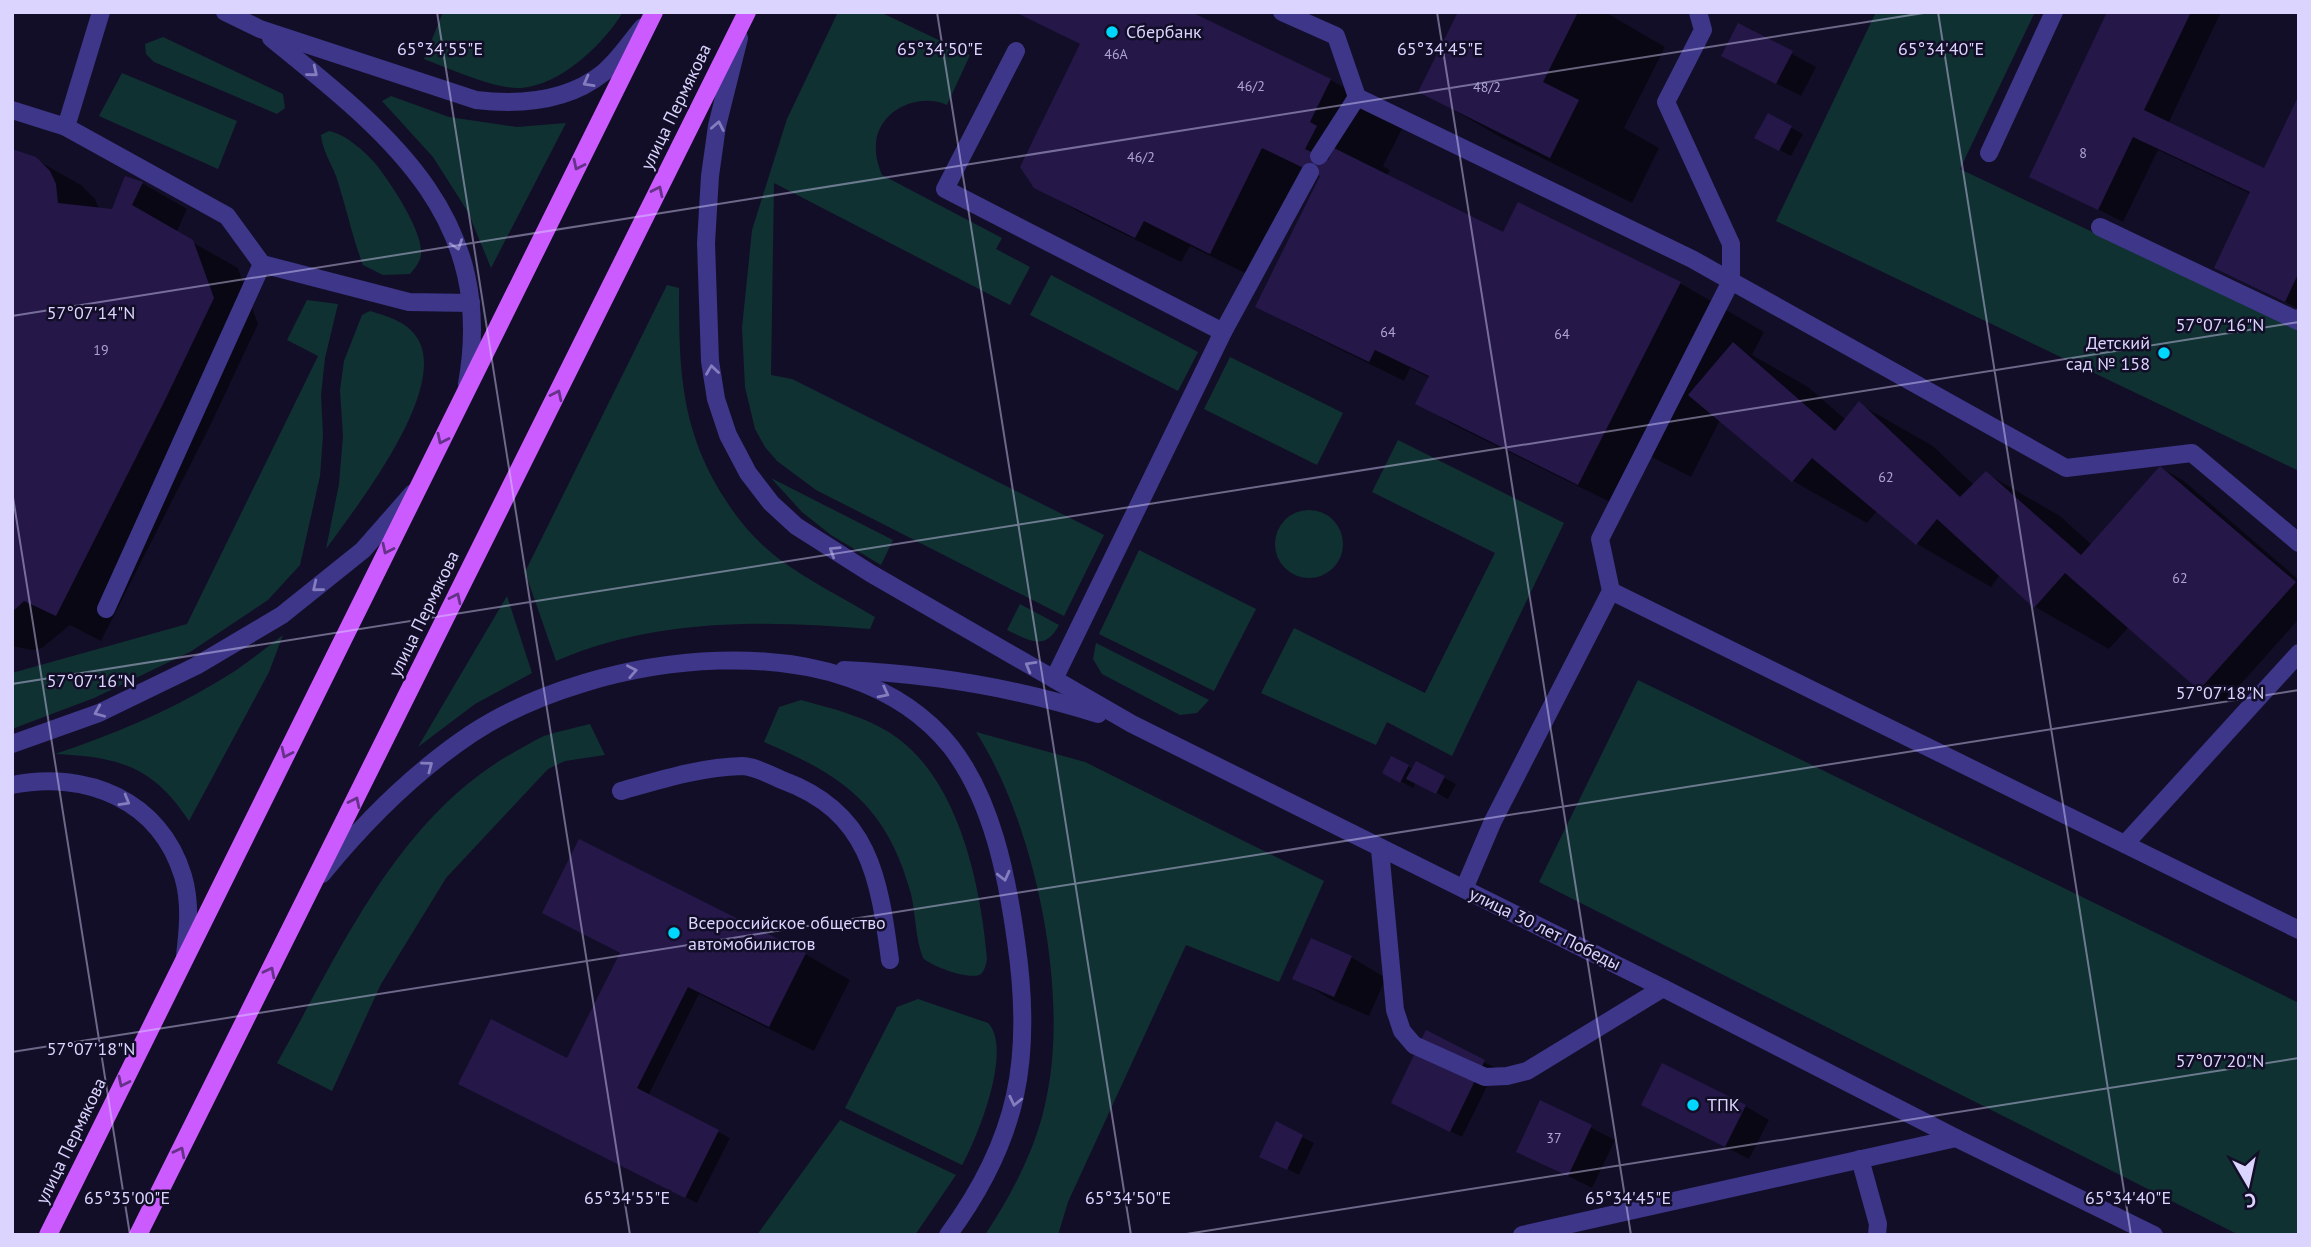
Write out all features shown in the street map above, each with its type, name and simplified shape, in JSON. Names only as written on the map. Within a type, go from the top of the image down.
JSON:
[{"type":"main road","name":"улица Пермякова","points":[[138,1235],[747,12]]},
{"type":"main road","name":"улица Пермякова","points":[[48,1235],[653,14]]},
{"type":"street","points":[[66,127],[101,12]]},
{"type":"street","points":[[225,12],[260,29],[477,100],[509,104],[545,100],[577,88],[604,73],[653,14]]},
{"type":"street","points":[[747,12],[718,126],[710,176],[706,243],[710,361],[716,399],[728,435],[748,473],[771,503],[796,526],[870,573],[1132,724]]},
{"type":"street","points":[[1282,12],[1336,36],[1357,97],[1692,259],[2066,468],[2192,453],[2299,543]]},
{"type":"street","points":[[1464,889],[1493,821],[1611,591],[1600,539],[1731,281],[1731,244],[1666,102],[1703,30],[1698,12]]},
{"type":"street","points":[[1989,153],[2054,12]]},
{"type":"street","points":[[260,29],[343,97],[396,148],[427,184],[443,212],[457,241],[471,303],[472,342],[466,390]]},
{"type":"street","points":[[1016,51],[945,188],[1223,332]]},
{"type":"street","points":[[1054,679],[1223,332],[1315,164],[1357,97]]},
{"type":"street","points":[[12,110],[66,127],[227,216],[262,264],[409,302],[471,303]]},
{"type":"street","points":[[2100,227],[2298,321],[2299,318]]},
{"type":"street","points":[[106,609],[262,264]]},
{"type":"street","points":[[12,744],[99,713],[197,666],[282,615],[363,550],[418,488]]},
{"type":"street","points":[[1611,591],[2299,930]]},
{"type":"street","points":[[2125,844],[2299,653]]},
{"type":"street","points":[[313,885],[351,839],[399,789],[473,733],[553,693],[609,676],[692,663],[761,661],[820,668],[909,673],[973,682],[1068,704],[1132,724]]},
{"type":"street","points":[[820,668],[857,680],[897,700],[917,713],[944,740],[967,772],[979,798],[990,826],[1007,889],[1023,1003],[1018,1093],[1011,1118],[989,1170],[948,1235]]},
{"type":"street","name":"улица 30 лет Победы","points":[[1132,724],[2154,1235]]},
{"type":"street","points":[[621,791],[686,773],[745,766],[802,787],[841,814],[868,856],[881,897],[890,960]]},
{"type":"street","points":[[12,785],[63,780],[103,789],[139,809],[167,839],[184,878],[189,918],[185,956]]},
{"type":"street","points":[[1380,849],[1395,1010],[1402,1031],[1413,1045],[1485,1077],[1507,1076],[1527,1071],[1663,988]]},
{"type":"street","points":[[1522,1235],[1956,1138]]},
{"type":"street","points":[[1860,1159],[1878,1224],[1877,1235]]},
{"type":"green space","points":[[443,12],[623,12],[604,38],[563,73],[533,86],[517,88],[483,81],[424,59]]},
{"type":"green space","points":[[838,12],[880,12],[970,55],[947,105],[924,101],[913,103],[892,113],[884,121],[876,143],[878,164],[882,175],[1002,238],[996,249],[1030,267],[1010,305],[774,183],[771,375],[792,379],[1104,535],[1064,616],[816,490],[777,461],[755,429],[745,387],[742,328],[752,230],[787,119]]},
{"type":"green space","points":[[1876,12],[2035,12],[1960,169],[2299,330],[2299,471],[1776,221]]},
{"type":"green space","points":[[163,37],[283,94],[285,108],[277,114],[154,62],[146,54],[145,44]]},
{"type":"green space","points":[[122,73],[237,121],[218,169],[99,116]]},
{"type":"green space","points":[[391,96],[449,117],[517,127],[566,123],[491,268],[468,212],[433,157],[382,101]]},
{"type":"green space","points":[[329,131],[347,139],[370,157],[404,207],[417,233],[421,255],[410,274],[383,275],[363,265],[322,140],[321,135]]},
{"type":"green space","points":[[1051,275],[1198,352],[1178,391],[1030,315]]},
{"type":"green space","points":[[667,285],[679,288],[682,372],[691,423],[710,473],[725,499],[749,532],[779,559],[875,617],[870,629],[790,624],[710,626],[632,637],[593,647],[556,661],[525,572]]},
{"type":"green space","points":[[307,300],[338,304],[325,358],[321,395],[323,435],[320,476],[300,565],[268,600],[190,652],[94,698],[12,729],[12,673],[187,624],[318,356],[287,340]]},
{"type":"green space","points":[[370,311],[404,325],[419,341],[424,363],[420,390],[394,449],[326,549],[339,484],[343,436],[340,390],[344,361],[362,315]]},
{"type":"green space","points":[[1230,357],[1343,413],[1317,465],[1204,409]]},
{"type":"green space","points":[[1398,440],[1564,523],[1452,756],[1387,722],[1376,745],[1261,693],[1294,628],[1425,693],[1495,553],[1372,492]]},
{"type":"green space","points":[[771,478],[893,540],[881,565],[831,535],[802,512]]},
{"type":"green space","points":[[1309,510],[1322,513],[1333,520],[1340,531],[1343,544],[1340,557],[1333,568],[1322,575],[1309,578],[1296,575],[1285,568],[1278,557],[1275,544],[1278,531],[1285,520],[1296,513]]},
{"type":"green space","points":[[1139,550],[1256,609],[1214,691],[1099,634]]},
{"type":"green space","points":[[507,596],[532,673],[475,704],[418,747]]},
{"type":"green space","points":[[1020,604],[1059,625],[1048,639],[1029,640],[1007,630]]},
{"type":"green space","points":[[283,635],[269,672],[189,821],[162,788],[148,776],[132,768],[98,758],[55,754],[118,731],[178,704],[234,671]]},
{"type":"green space","points":[[1096,643],[1209,700],[1197,713],[1180,715],[1102,674],[1093,659]]},
{"type":"green space","points":[[1638,680],[2299,1003],[2299,1235],[2239,1235],[1539,882]]},
{"type":"green space","points":[[801,700],[852,715],[889,732],[921,760],[938,784],[964,840],[973,870],[987,959],[981,974],[960,974],[923,958],[911,894],[901,864],[875,816],[839,782],[764,742],[779,707]]},
{"type":"green space","points":[[590,724],[605,755],[565,761],[548,769],[446,878],[381,984],[332,1091],[277,1063],[374,892],[403,852],[435,815],[471,782],[511,754],[544,736]]},
{"type":"green space","points":[[976,732],[1085,762],[1324,881],[1279,982],[1186,945],[1068,1202],[1058,1235],[985,1235],[1022,1170],[1042,1118],[1052,1057],[1053,1010],[1050,960],[1030,860],[997,770]]},
{"type":"green space","points":[[918,999],[988,1023],[995,1035],[997,1052],[990,1093],[962,1165],[845,1108],[897,1007]]},
{"type":"green space","points":[[840,1120],[956,1175],[915,1235],[757,1235]]},
{"type":"building","points":[[1015,12],[1191,12],[1331,79],[1310,122],[1317,126],[1305,149],[1328,160],[1334,148],[1503,232],[1518,202],[1681,282],[1578,485],[1415,404],[1429,376],[1375,350],[1369,362],[1255,307],[1320,176],[1262,148],[1210,254],[1144,221],[1135,238],[1034,188],[1020,167],[1080,44]]},
{"type":"building","points":[[1458,12],[1578,12],[1543,82],[1579,100],[1550,158],[1418,92]]},
{"type":"building","points":[[2107,12],[2191,12],[2144,110],[2264,168],[2299,95],[2299,272],[2285,302],[2214,268],[2250,192],[2133,137],[2098,210],[2029,177]]},
{"type":"building","points":[[1738,23],[1793,51],[1776,84],[1721,56]]},
{"type":"building","points":[[1768,113],[1792,126],[1779,151],[1754,138]]},
{"type":"building","points":[[12,149],[36,157],[50,171],[56,184],[58,203],[112,209],[125,176],[143,182],[132,205],[193,240],[214,298],[56,616],[24,601],[12,612]]},
{"type":"building","points":[[1733,342],[1835,431],[1859,401],[1960,497],[1986,471],[2081,555],[2160,466],[2296,582],[2199,690],[2065,573],[2034,608],[1937,519],[1916,545],[1812,458],[1792,482],[1688,395]]},
{"type":"building","points":[[1391,756],[1409,765],[1400,783],[1382,773]]},
{"type":"building","points":[[1416,761],[1445,776],[1436,794],[1406,779]]},
{"type":"building","points":[[579,839],[806,953],[769,1027],[688,987],[637,1088],[719,1130],[685,1198],[458,1084],[491,1019],[567,1058],[620,953],[542,913]]},
{"type":"building","points":[[1311,938],[1352,956],[1334,997],[1292,979]]},
{"type":"building","points":[[1426,1030],[1485,1060],[1450,1132],[1391,1103]]},
{"type":"building","name":"ТПК","points":[[1662,1063],[1746,1105],[1725,1147],[1641,1105]]},
{"type":"building","points":[[1540,1100],[1592,1125],[1568,1176],[1516,1152]]},
{"type":"building","points":[[1276,1121],[1303,1135],[1287,1170],[1259,1157]]},
{"type":"place","name":"Сбербанк","points":[[1112,32]]},
{"type":"place","name":"Детский сад № 158","points":[[2164,353]]},
{"type":"place","name":"Всероссийское общество автомобилистов","points":[[674,933]]},
{"type":"place","name":"ТПК","points":[[1693,1105]]}]
